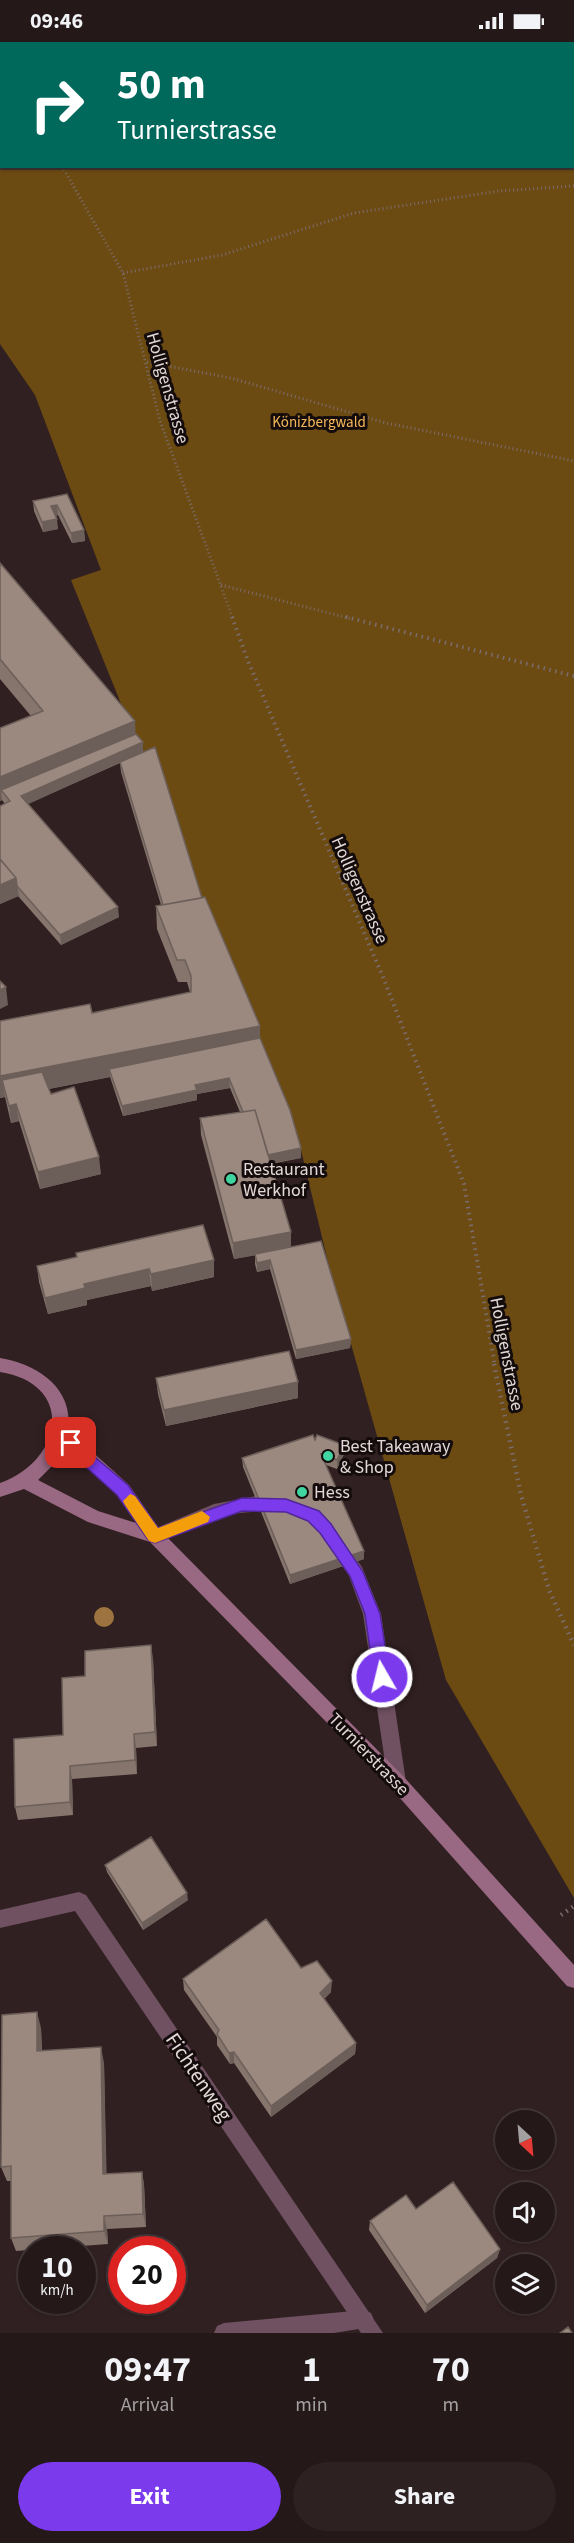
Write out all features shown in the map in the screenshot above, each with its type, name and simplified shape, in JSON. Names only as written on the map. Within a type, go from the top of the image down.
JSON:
[{"type":"main road","points":[[0,1365],[19,1368],[39,1378],[54,1394],[62,1413],[61,1433],[57,1448],[48,1462],[25,1481],[0,1490]]},
{"type":"main road","name":"Turnierstrasse","points":[[61,1433],[80,1453],[123,1490],[155,1536],[397,1782],[574,1979]]},
{"type":"main road","name":"Turnierstrasse","points":[[25,1481],[94,1517],[155,1536]]},
{"type":"street","points":[[155,1536],[224,1508],[242,1504],[272,1503],[293,1508]]},
{"type":"street","points":[[326,1528],[356,1572],[372,1614],[397,1782]]},
{"type":"street","name":"Fichtenweg","points":[[0,1919],[79,1901],[369,2327]]},
{"type":"street","name":"Fichtenweg","points":[[224,2333],[369,2327]]},
{"type":"path","name":"Holligenstrasse","points":[[63,168],[123,273],[160,421],[253,672],[383,977],[464,1184],[487,1327],[521,1495],[549,1590],[574,1645]]},
{"type":"path","points":[[123,273],[222,255],[354,213],[499,191],[574,186]]},
{"type":"path","points":[[147,362],[231,378],[387,423],[574,462]]},
{"type":"path","points":[[221,585],[574,676]]},
{"type":"green space","name":"Könizbergwald","points":[[0,168],[574,168],[574,1898],[446,1680],[329,1266],[300,1146],[71,580],[101,570],[35,395],[0,344]]},
{"type":"building","points":[[67,494],[84,530],[71,533],[57,505],[51,506],[57,519],[42,522],[33,501]]},
{"type":"building","points":[[0,563],[135,721],[0,777],[0,728],[43,711],[0,659]]},
{"type":"building","points":[[136,734],[143,742],[21,796],[118,907],[60,935],[17,886],[16,878],[0,859],[0,806],[10,801],[1,790]]},
{"type":"building","points":[[155,747],[202,898],[163,905],[120,762]]},
{"type":"building","points":[[0,859],[16,878],[0,885]]},
{"type":"building","points":[[205,897],[260,1026],[0,1076],[0,1021],[90,1004],[92,1013],[191,992],[191,976],[185,960],[177,960],[156,906]]},
{"type":"building","points":[[0,981],[6,987],[0,990]]},
{"type":"building","points":[[260,1038],[290,1110],[301,1148],[268,1155],[255,1110],[243,1112],[229,1078],[195,1085],[197,1090],[122,1106],[109,1069]]},
{"type":"building","points":[[42,1072],[51,1094],[74,1087],[99,1157],[38,1172],[16,1104],[9,1106],[2,1080]]},
{"type":"building","points":[[255,1110],[291,1232],[233,1243],[200,1118]]},
{"type":"building","points":[[203,1225],[214,1260],[151,1274],[149,1269],[84,1284],[85,1288],[45,1298],[37,1266],[77,1257],[76,1253]]},
{"type":"building","points":[[321,1241],[351,1339],[296,1350],[270,1260],[257,1263],[255,1254]]},
{"type":"building","points":[[289,1351],[298,1382],[164,1410],[156,1378]]},
{"type":"building","points":[[313,1435],[315,1440],[317,1435],[344,1445],[337,1460],[321,1454],[364,1551],[290,1575],[242,1458]]},
{"type":"building","points":[[151,1645],[155,1732],[134,1734],[135,1760],[70,1766],[70,1802],[15,1807],[14,1739],[63,1735],[62,1678],[85,1676],[85,1651]]},
{"type":"building","points":[[151,1837],[187,1893],[142,1923],[105,1865]]},
{"type":"building","points":[[266,1919],[301,1968],[317,1961],[332,1981],[320,1993],[356,2043],[271,2106],[234,2052],[229,2053],[217,2034],[219,2030],[183,1979]]},
{"type":"building","points":[[37,2012],[37,2051],[101,2047],[103,2174],[142,2172],[143,2214],[104,2216],[104,2231],[11,2238],[11,2166],[1,2167],[2,2015]]},
{"type":"building","points":[[453,2182],[500,2249],[427,2305],[370,2221],[406,2195],[416,2209]]},
{"type":"building","points":[[568,2327],[572,2333],[560,2333]]},
{"type":"slow traffic","points":[[130,1501],[155,1536],[202,1517]]},
{"type":"place","name":"Restaurant Werkhof","points":[[231,1179]]},
{"type":"place","name":"Best Takeaway & Shop","points":[[328,1456]]},
{"type":"place","name":"Hess","points":[[302,1492]]},
{"type":"route","points":[[71,1443],[123,1490],[155,1536],[224,1508],[242,1504],[286,1505],[313,1516],[326,1528],[356,1572],[372,1614],[382,1677]]}]
